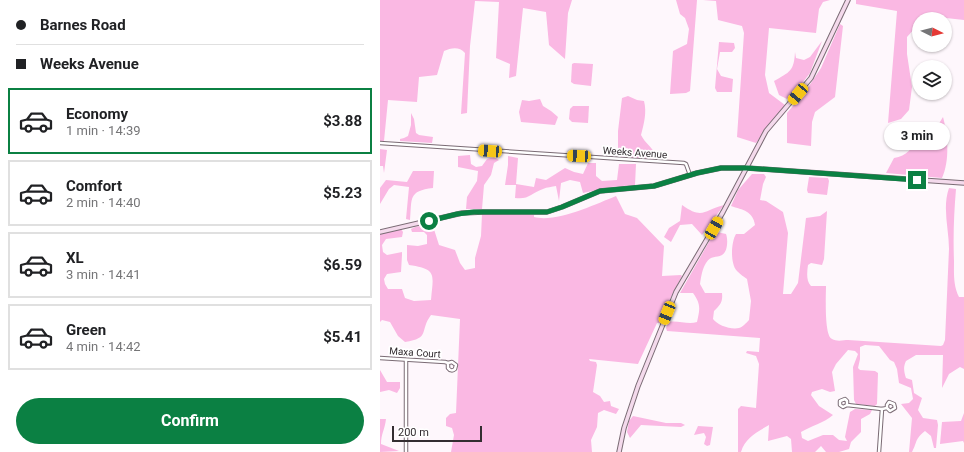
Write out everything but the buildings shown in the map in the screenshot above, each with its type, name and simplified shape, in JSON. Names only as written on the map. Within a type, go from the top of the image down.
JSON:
[{"type":"street","points":[[619,452],[631,408],[673,298],[723,212],[766,131],[811,78],[848,0]]},
{"type":"street","name":"Weeks Avenue","points":[[380,143],[686,164],[690,175]]},
{"type":"street","points":[[380,232],[462,213],[547,212],[600,191],[654,186],[690,175],[721,168],[747,168],[964,183]]},
{"type":"street","name":"Maxa Court","points":[[380,358],[445,362],[448,364]]},
{"type":"street","points":[[406,360],[406,452]]},
{"type":"street","points":[[847,405],[882,409],[887,408]]},
{"type":"street","points":[[879,452],[882,409]]},
{"type":"shaded area","points":[[380,0],[572,0],[568,13],[565,59],[549,45],[546,12],[523,8],[516,76],[509,78],[510,64],[496,58],[499,2],[475,1],[470,46],[467,113],[461,114],[465,53],[458,48],[449,49],[444,51],[437,75],[419,77],[417,102],[388,100],[384,141],[380,141]]},
{"type":"shaded area","points":[[676,0],[697,0],[690,91],[686,93],[670,94],[673,51],[687,44],[689,29],[685,18],[680,14]]},
{"type":"shaded area","points":[[703,0],[830,0],[823,2],[819,9],[816,33],[769,28],[765,75],[769,93],[785,105],[756,143],[737,137],[744,33],[742,26],[718,20],[716,1]]},
{"type":"shaded area","points":[[856,0],[964,0],[964,20],[952,19],[952,12],[912,12],[912,31],[907,37],[907,54],[912,87],[909,110],[901,119],[888,123],[897,11],[856,4]]},
{"type":"shaded area","points":[[840,24],[843,26],[835,97],[815,112],[812,122],[811,146],[787,143],[787,113],[807,89],[821,68]]},
{"type":"shaded area","points":[[822,41],[810,73],[797,90],[787,99],[779,95],[774,81],[790,70],[794,63],[795,52],[796,58],[804,60],[810,57]]},
{"type":"shaded area","points":[[719,42],[734,43],[735,48],[732,52],[720,52],[717,69],[721,76],[733,79],[732,92],[717,92],[715,88]]},
{"type":"shaded area","points":[[572,64],[593,64],[591,86],[574,84],[571,82]]},
{"type":"shaded area","points":[[628,96],[644,101],[645,114],[641,135],[656,155],[654,159],[620,157],[618,153],[618,131],[622,98]]},
{"type":"shaded area","points":[[540,99],[543,106],[558,117],[555,125],[521,122],[519,112],[522,100],[529,101]]},
{"type":"shaded area","points":[[573,106],[589,106],[588,123],[572,122],[569,119],[570,109]]},
{"type":"shaded area","points":[[411,113],[414,119],[416,133],[419,135],[433,137],[432,143],[400,141],[400,139],[408,136],[411,125]]},
{"type":"shaded area","points":[[943,117],[946,132],[947,156],[945,171],[942,178],[886,173],[894,158],[906,153],[919,138],[932,135]]},
{"type":"shaded area","points":[[380,149],[387,150],[384,173],[383,166],[380,166]]},
{"type":"shaded area","points":[[470,155],[471,164],[476,167],[482,166],[487,159],[494,157],[499,160],[494,163],[491,175],[484,185],[482,209],[466,209],[467,197],[477,181],[478,171],[458,167],[458,156]]},
{"type":"shaded area","points":[[508,156],[518,158],[516,184],[534,187],[536,178],[546,180],[565,168],[583,174],[588,163],[596,163],[596,176],[602,181],[617,180],[619,164],[636,164],[635,185],[610,187],[583,193],[580,182],[570,180],[561,183],[559,201],[556,186],[545,188],[524,198],[515,198],[516,185],[505,185]]},
{"type":"shaded area","points":[[413,171],[434,171],[433,188],[419,191],[415,194],[411,206],[410,220],[406,219],[409,187],[394,185],[389,189],[380,204],[380,188],[386,180],[407,182]]},
{"type":"shaded area","points":[[752,174],[764,174],[766,177],[760,200],[766,201],[783,212],[788,233],[783,294],[791,294],[798,283],[806,218],[820,216],[827,211],[824,259],[822,265],[811,263],[808,265],[807,276],[808,282],[811,286],[826,286],[826,315],[829,336],[838,341],[848,340],[943,345],[945,340],[949,249],[946,203],[949,188],[956,189],[954,274],[959,297],[964,297],[964,369],[960,367],[949,374],[942,388],[943,355],[916,355],[906,361],[904,367],[906,378],[912,380],[914,393],[922,398],[918,410],[923,418],[937,420],[936,448],[934,448],[931,436],[925,431],[918,439],[912,452],[909,452],[912,418],[901,404],[909,403],[913,399],[911,388],[899,383],[897,369],[894,362],[890,360],[879,346],[865,345],[860,347],[858,368],[860,370],[875,371],[878,373],[877,404],[875,406],[856,404],[854,400],[853,367],[858,354],[855,351],[848,350],[836,364],[832,372],[835,391],[830,392],[822,389],[812,392],[811,395],[819,406],[833,415],[801,432],[802,438],[808,441],[823,435],[833,435],[839,440],[847,441],[845,437],[850,412],[855,409],[872,410],[870,414],[861,419],[861,432],[851,442],[849,449],[839,452],[826,452],[821,446],[815,452],[792,452],[791,439],[787,436],[768,441],[769,425],[748,439],[741,452],[738,452],[738,409],[741,406],[756,408],[759,364],[756,356],[746,353],[747,351],[759,352],[760,338],[667,331],[666,328],[668,322],[697,322],[699,307],[696,297],[693,293],[680,293],[714,233],[717,232],[726,234],[726,248],[722,255],[708,260],[703,271],[700,284],[705,293],[722,293],[721,303],[714,311],[713,319],[715,321],[728,328],[739,328],[749,320],[751,301],[747,279],[735,268],[732,258],[732,247],[736,234],[744,234],[755,225],[750,214],[731,206],[738,190]]},
{"type":"shaded area","points":[[809,177],[828,178],[827,195],[808,193]]},
{"type":"shaded area","points":[[616,196],[625,214],[637,218],[664,246],[662,276],[682,276],[670,299],[663,322],[657,323],[638,364],[589,359],[590,361],[596,362],[597,365],[593,392],[600,396],[604,402],[610,401],[611,406],[619,409],[616,414],[604,410],[598,413],[597,427],[591,440],[592,452],[451,452],[454,435],[452,428],[446,426],[446,418],[450,414],[456,413],[460,319],[431,315],[421,336],[405,342],[398,336],[390,322],[382,320],[380,322],[380,234],[401,229],[403,232],[402,237],[386,239],[382,245],[383,252],[387,255],[402,252],[401,272],[387,274],[384,279],[388,289],[402,289],[405,298],[414,301],[431,300],[432,275],[425,269],[409,265],[407,260],[407,245],[418,246],[427,244],[427,235],[424,232],[412,232],[411,229],[432,223],[439,245],[455,250],[460,263],[465,270],[475,268],[475,258],[481,236],[482,214],[534,215],[534,217],[543,218],[553,217],[576,212]]},
{"type":"shaded area","points":[[682,205],[689,210],[699,213],[724,205],[702,235],[692,224],[680,225],[671,242],[664,237],[669,228],[680,221]]},
{"type":"shaded area","points":[[380,370],[387,382],[400,382],[400,388],[397,393],[389,390],[380,392]]},
{"type":"shaded area","points":[[964,413],[964,443],[963,441],[940,444],[942,422],[961,421]]},
{"type":"shaded area","points":[[633,416],[666,423],[681,423],[685,425],[681,427],[641,425],[630,438],[627,432],[629,421]]},
{"type":"shaded area","points":[[380,419],[386,419],[381,444],[399,451],[380,452]]},
{"type":"shaded area","points":[[698,426],[713,427],[710,445],[707,446],[704,444],[706,437],[704,433],[694,435]]},
{"type":"route","points":[[429,221],[457,214],[474,212],[547,212],[600,191],[660,185],[704,171],[729,167],[917,180]]}]
